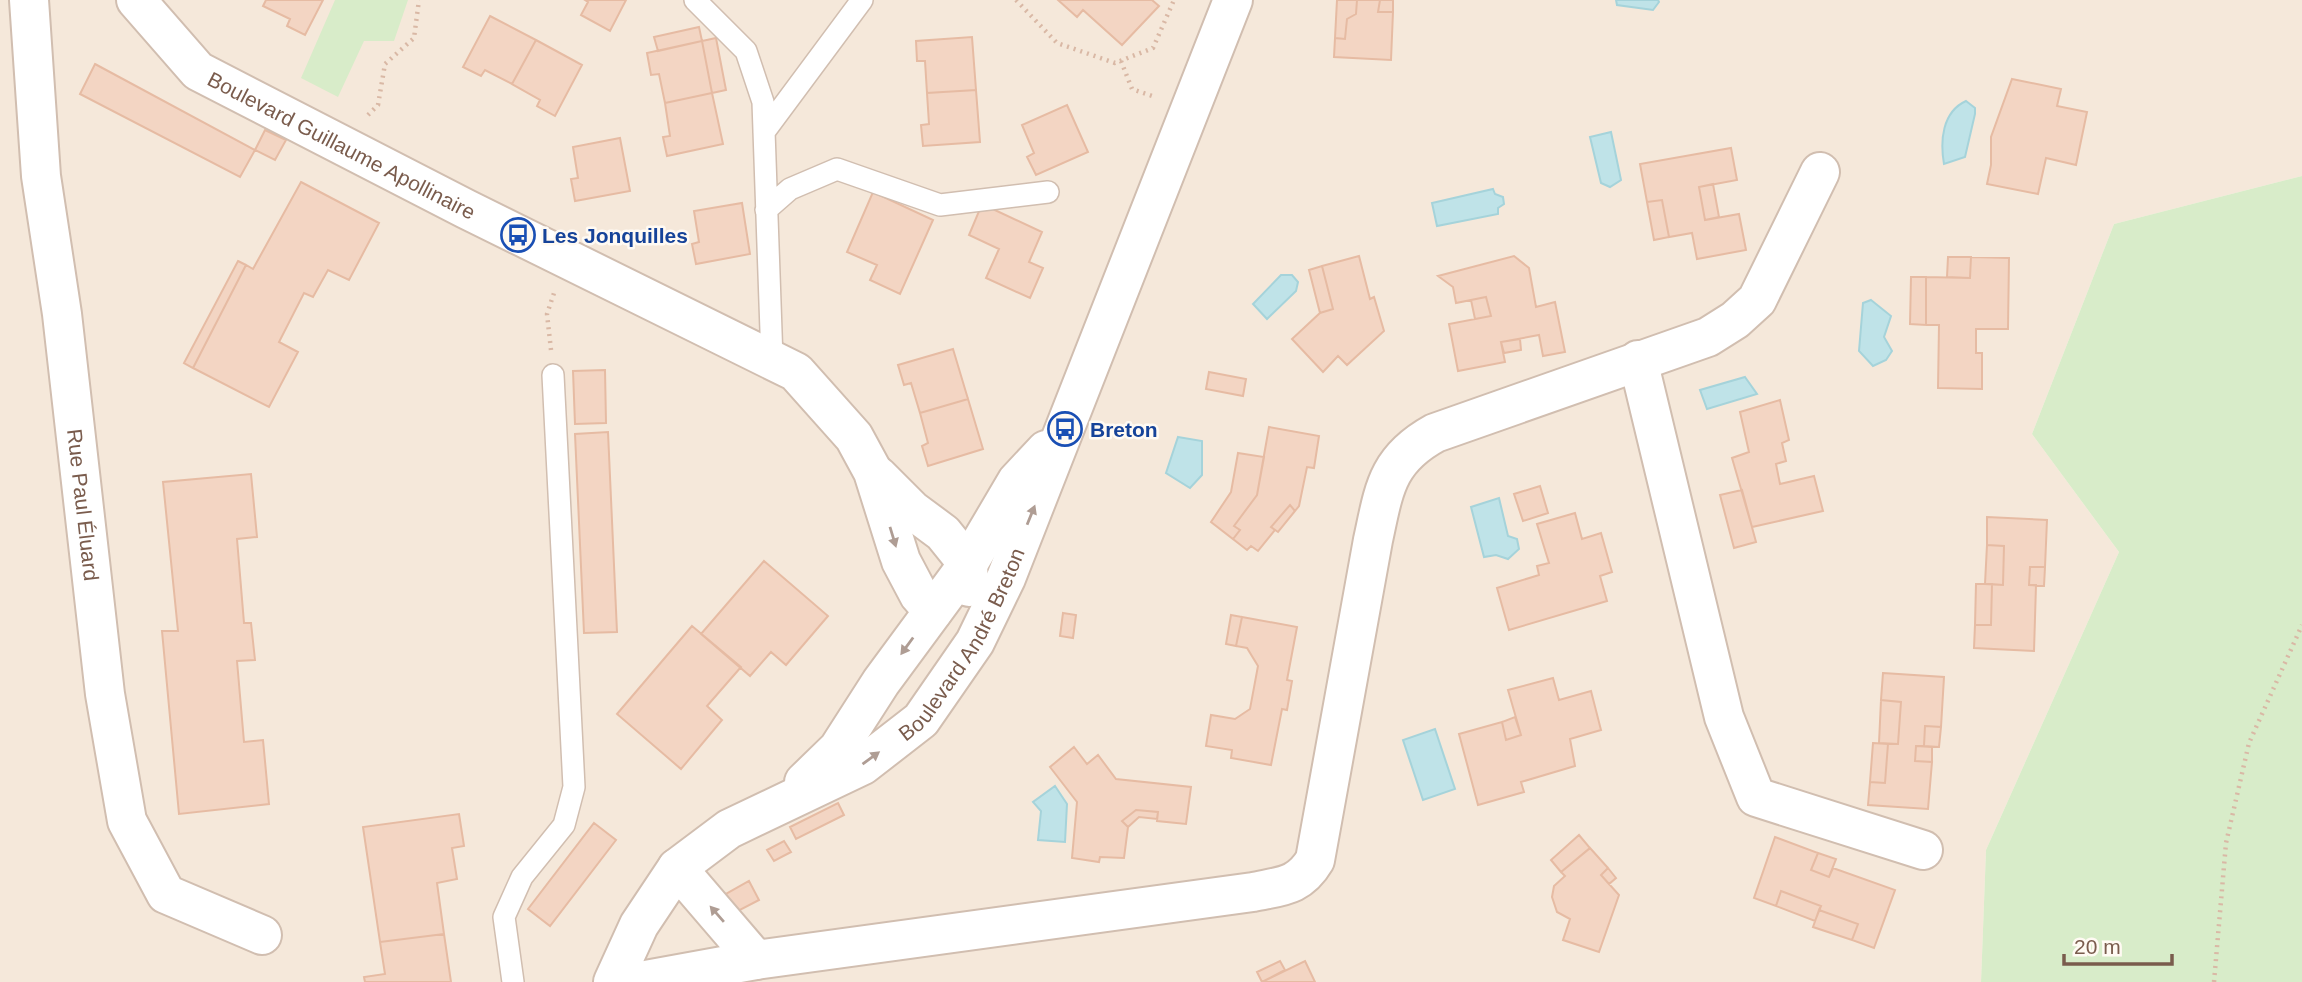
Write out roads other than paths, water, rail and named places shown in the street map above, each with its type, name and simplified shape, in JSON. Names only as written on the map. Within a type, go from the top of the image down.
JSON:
[{"type":"street","name":"Rue Paul Éluard","points":[[29,0],[41,176],[62,314],[105,694],[127,821],[166,894],[262,935]]},
{"type":"street","name":"Boulevard Guillaume Apollinaire","points":[[136,0],[198,71],[566,259],[796,372],[854,437],[873,472],[901,561],[919,595],[933,611]]},
{"type":"street","name":"Boulevard André Breton","points":[[613,982],[639,925],[677,868],[729,829],[788,798],[863,765],[921,720],[975,642],[1006,578],[1233,0]]},
{"type":"street","points":[[635,982],[757,960],[1252,892],[1286,885],[1305,877],[1315,860],[1373,540],[1384,490],[1392,469],[1414,445],[1435,433],[1708,337],[1735,320],[1757,300],[1820,172]]},
{"type":"street","points":[[1638,360],[1724,717],[1756,797],[1923,850]]},
{"type":"street","name":"Boulevard André Breton","points":[[969,581],[1017,481],[1065,429]]},
{"type":"street","name":"Boulevard Guillaume Apollinaire","points":[[873,472],[912,510],[943,533],[969,581]]},
{"type":"street","points":[[933,611],[969,581],[1006,578]]},
{"type":"street","points":[[969,581],[975,642]]},
{"type":"street","name":"Boulevard André Breton","points":[[788,798],[838,749],[881,682],[933,611]]},
{"type":"street","points":[[677,868],[757,960]]},
{"type":"lane","points":[[695,0],[746,51],[763,102],[772,360]]},
{"type":"lane","points":[[764,132],[862,0]]},
{"type":"lane","points":[[766,210],[790,189],[836,169],[940,205],[1048,192]]},
{"type":"lane","points":[[513,982],[504,917],[522,877],[564,825],[573,787],[554,375]]},
{"type":"water","points":[[1616,0],[1659,2],[1653,10],[1617,5]]},
{"type":"water","points":[[1966,101],[1975,108],[1975,114],[1965,157],[1944,164],[1944,128],[1952,112]]},
{"type":"water","points":[[1611,132],[1621,180],[1610,187],[1601,183],[1590,137]]},
{"type":"water","points":[[1493,189],[1495,194],[1503,197],[1504,204],[1498,208],[1498,214],[1437,226],[1432,203]]},
{"type":"water","points":[[1281,275],[1292,275],[1298,282],[1296,291],[1267,319],[1253,304]]},
{"type":"water","points":[[1871,300],[1891,316],[1884,337],[1892,351],[1886,360],[1873,366],[1859,351],[1863,303]]},
{"type":"water","points":[[1745,377],[1757,394],[1707,409],[1700,390]]},
{"type":"water","points":[[1178,437],[1202,441],[1202,475],[1190,488],[1166,473]]},
{"type":"water","points":[[1499,498],[1508,536],[1517,539],[1519,549],[1508,559],[1496,555],[1484,557],[1471,507]]},
{"type":"water","points":[[1435,729],[1455,789],[1423,800],[1403,740]]},
{"type":"water","points":[[1055,786],[1067,804],[1065,842],[1038,840],[1041,811],[1033,802]]},
{"type":"place","name":"Les Jonquilles","points":[[518,235]]},
{"type":"place","name":"Breton","points":[[1065,429]]}]
